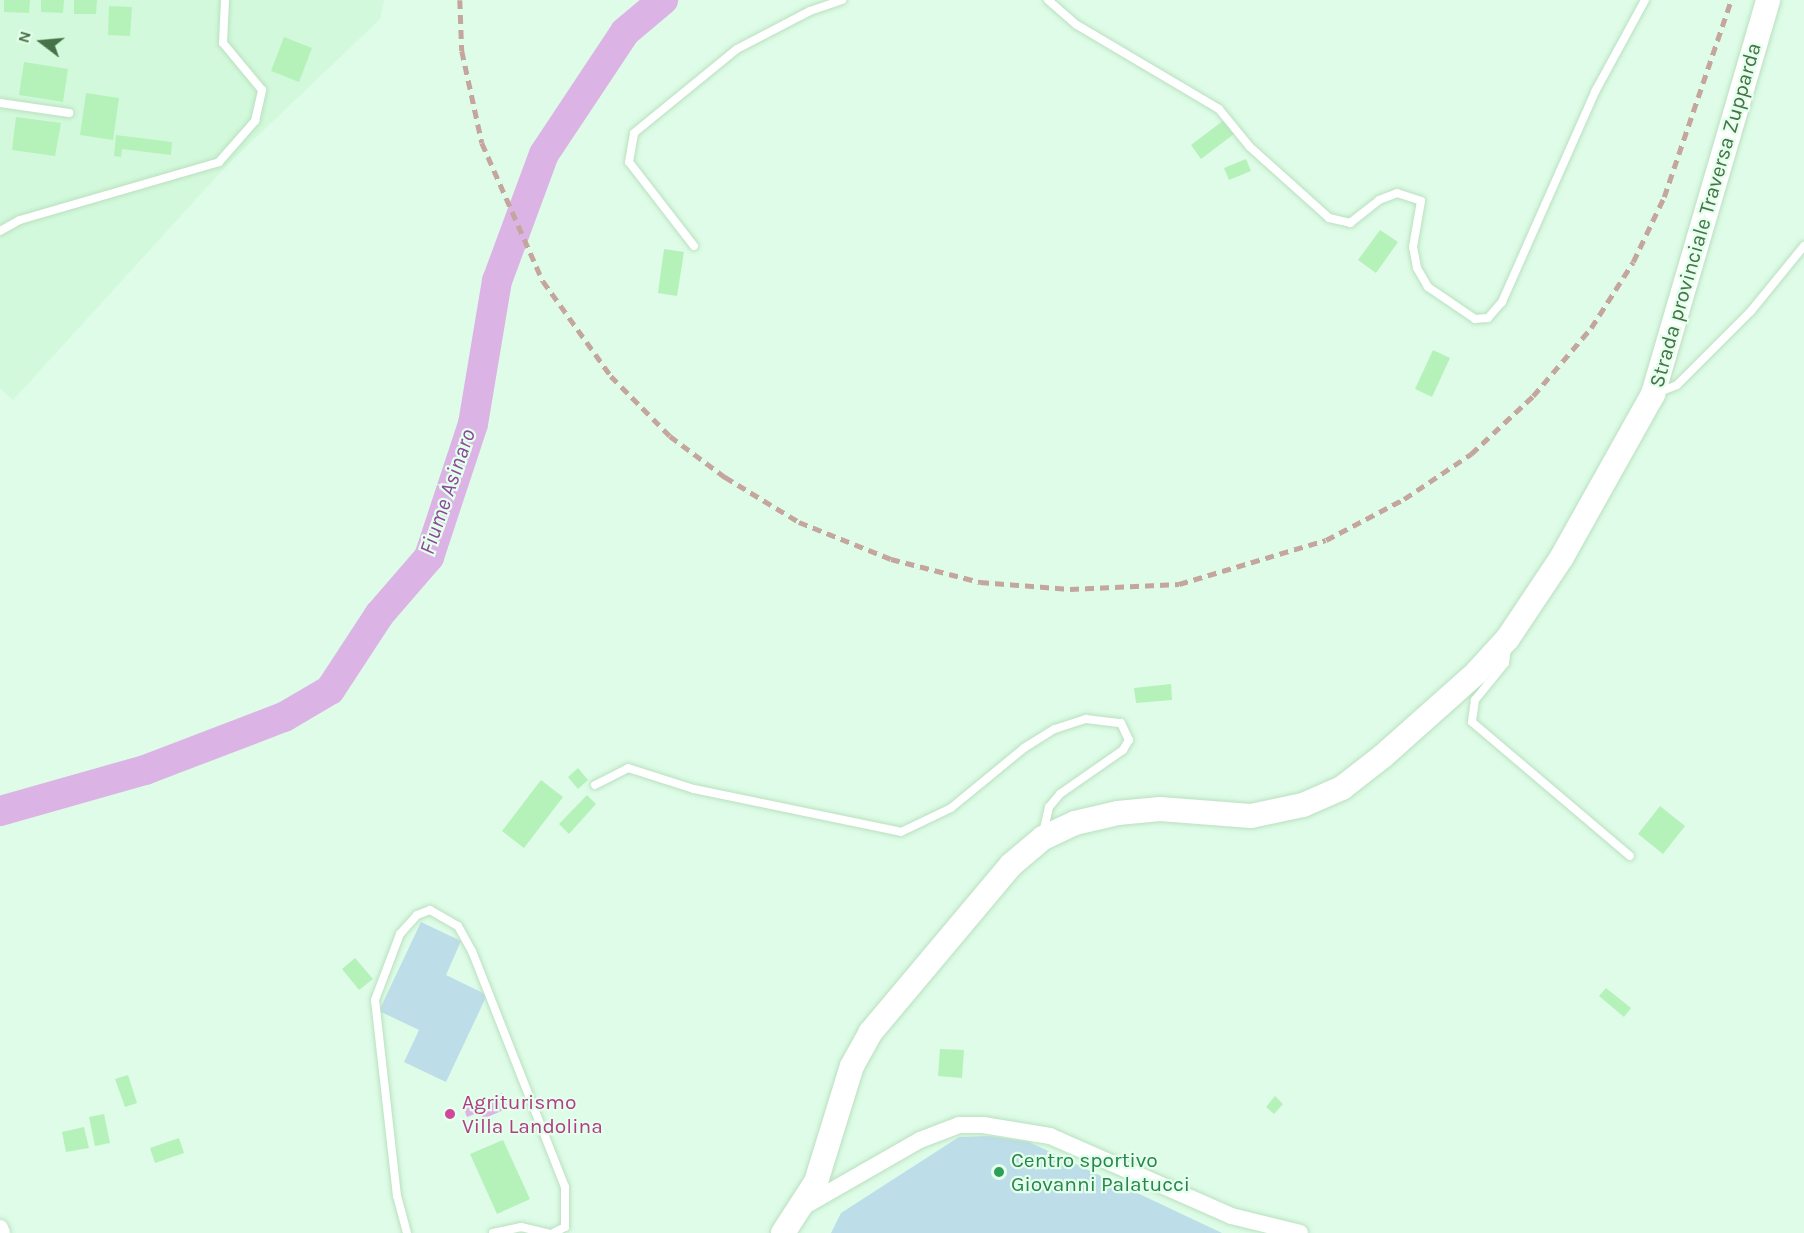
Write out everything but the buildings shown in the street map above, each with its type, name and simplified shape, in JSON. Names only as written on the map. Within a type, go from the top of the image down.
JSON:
[{"type":"main road","name":"Strada provinciale Traversa Zupparda","points":[[783,1233],[803,1207],[828,1148],[852,1066],[870,1033],[1011,865],[1043,838],[1075,823],[1118,813],[1160,809],[1251,816],[1303,805],[1342,788],[1383,756],[1476,673],[1508,638],[1568,547],[1653,394],[1768,0]]},
{"type":"street","points":[[803,1207],[920,1140],[959,1125],[983,1125],[1050,1136],[1231,1216],[1300,1233]]},
{"type":"street","points":[[0,1228],[2,1233]]},
{"type":"lane","points":[[0,231],[20,220],[219,162],[255,122],[262,98],[255,76],[224,43],[225,0]]},
{"type":"lane","points":[[694,246],[629,162],[634,133],[737,49],[810,11],[842,0]]},
{"type":"lane","points":[[1048,0],[1077,25],[1219,109],[1240,129],[1250,147],[1329,218],[1350,224],[1379,200],[1397,193],[1421,201],[1413,247],[1417,268],[1428,287],[1458,311],[1475,319],[1488,318],[1502,302],[1596,90],[1645,0]]},
{"type":"lane","points":[[0,103],[69,113]]},
{"type":"lane","points":[[1653,394],[1677,385],[1751,311],[1804,246]]},
{"type":"lane","points":[[1508,638],[1505,663],[1475,700],[1473,722],[1630,856]]},
{"type":"lane","points":[[596,785],[628,768],[694,789],[901,832],[951,808],[1024,748],[1055,729],[1086,719],[1121,723],[1129,740],[1123,750],[1060,794],[1044,818],[1043,838]]},
{"type":"lane","points":[[407,1233],[397,1196],[375,1000],[400,934],[417,915],[430,910],[458,926],[472,951],[565,1187],[565,1227],[553,1233]]},
{"type":"lane","points":[[493,1233],[521,1227],[548,1233]]},
{"type":"shaded area","points":[[0,0],[384,0],[380,19],[227,165],[13,400],[0,388]]},
{"type":"shaded area","points":[[421,922],[461,941],[446,975],[487,995],[446,1082],[404,1062],[419,1030],[379,1011]]},
{"type":"shaded area","points":[[502,1093],[508,1108],[483,1119],[480,1112],[467,1117],[464,1109]]},
{"type":"shaded area","name":"Centro sportivo Giovanni Palatucci","points":[[989,1136],[1029,1142],[1222,1233],[831,1233],[841,1213],[959,1137]]},
{"type":"waterway","name":"Fiume Asinaro","points":[[0,811],[145,770],[284,717],[330,690],[379,615],[429,557],[473,424],[497,281],[544,154],[625,32],[663,0]]},
{"type":"railway","points":[[460,0],[462,51],[482,143],[543,281],[611,376],[670,436],[725,477],[799,522],[891,559],[980,582],[1070,589],[1179,584],[1326,540],[1404,499],[1471,454],[1533,396],[1591,328],[1633,262],[1664,197],[1731,0]]},
{"type":"place","name":"Agriturismo Villa Landolina","points":[[450,1114]]},
{"type":"place","name":"Centro sportivo Giovanni Palatucci","points":[[999,1172]]}]
